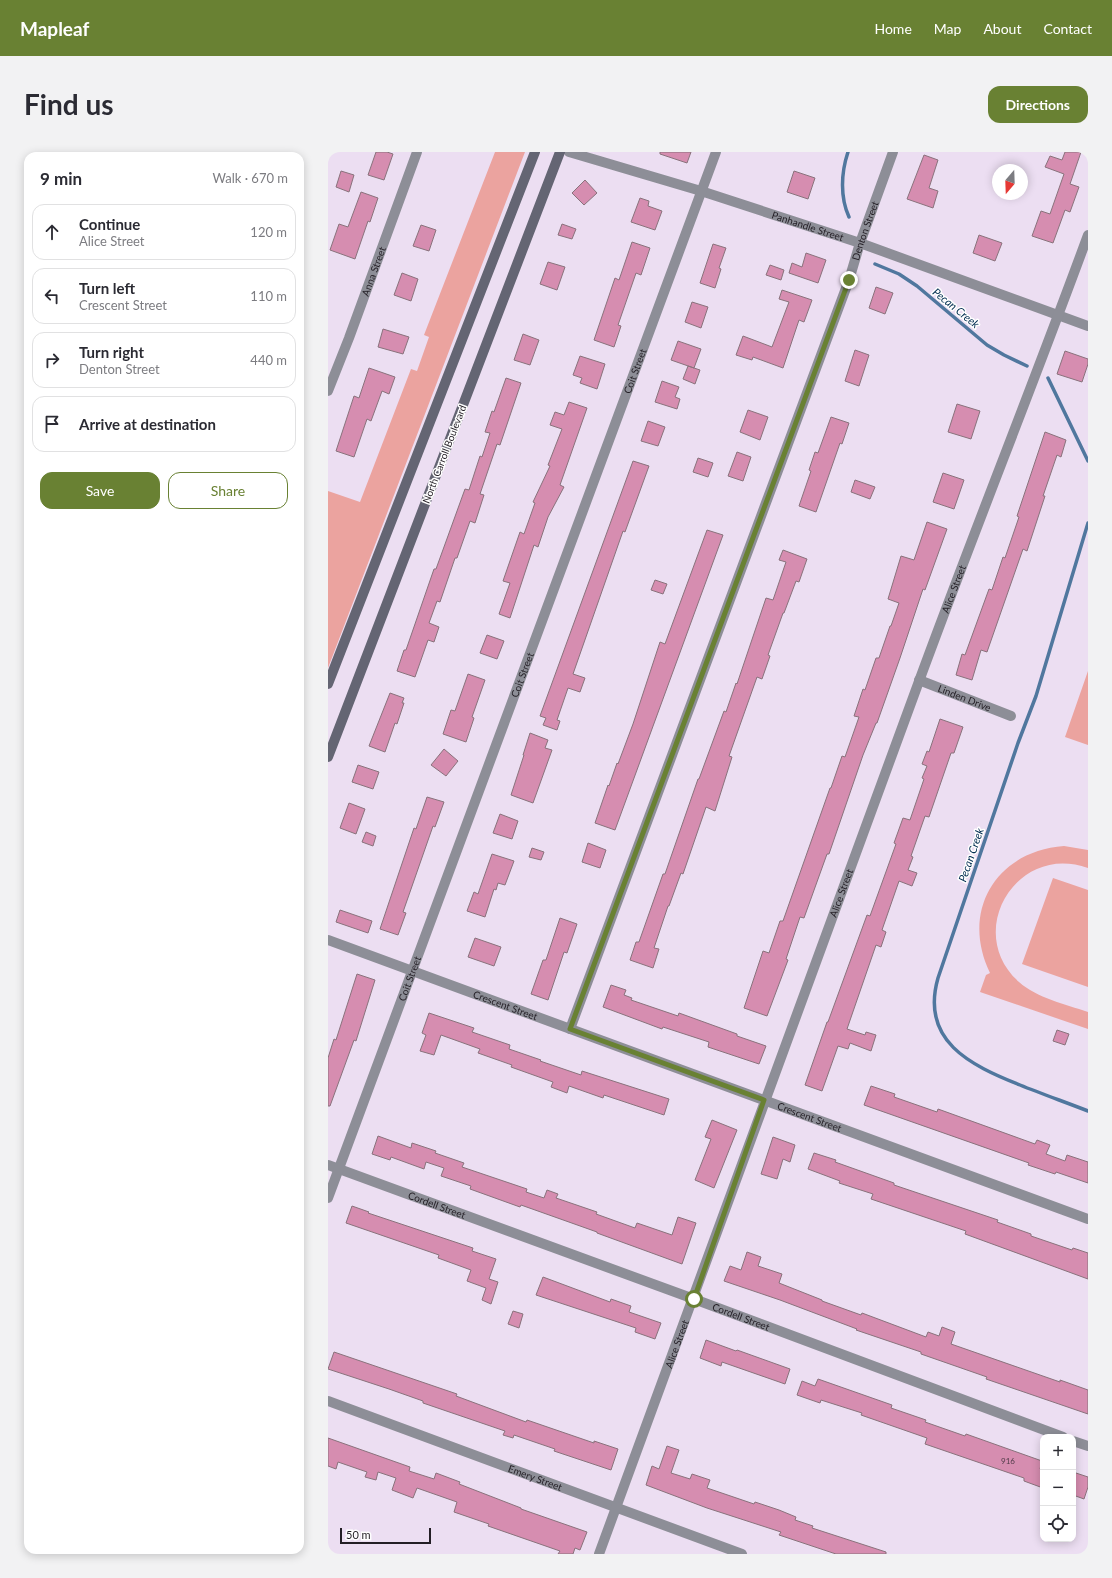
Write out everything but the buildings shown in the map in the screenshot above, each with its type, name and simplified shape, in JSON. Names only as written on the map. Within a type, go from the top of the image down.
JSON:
[{"type":"main road","points":[[328,684],[535,152]]},
{"type":"main road","name":"North Carroll Boulevard","points":[[328,757],[560,152]]},
{"type":"street","name":"Anna Street","points":[[328,391],[352,331],[417,152]]},
{"type":"street","name":"Panhandle Street","points":[[569,152],[702,191],[860,243],[1088,326]]},
{"type":"street","name":"Coit Street","points":[[328,1198],[716,152]]},
{"type":"street","name":"Denton Street","points":[[570,1029],[849,280],[860,243],[893,152]]},
{"type":"street","name":"Alice Street","points":[[600,1554],[694,1299],[764,1100],[919,680],[1088,234]]},
{"type":"street","name":"Linden Drive","points":[[919,680],[1011,716]]},
{"type":"street","name":"Crescent Street","points":[[328,940],[1088,1219]]},
{"type":"street","name":"Cordell Street","points":[[328,1166],[694,1299],[1055,1434]]},
{"type":"street","name":"Emery Street","points":[[328,1401],[742,1554]]},
{"type":"street","points":[[1076,1442],[1088,1446]]},
{"type":"shaded area","points":[[495,152],[525,152],[328,668],[328,491],[360,502],[411,369],[417,371],[429,337],[424,335]]},
{"type":"shaded area","points":[[1088,671],[1088,745],[1065,737]]},
{"type":"shaded area","points":[[1064,846],[1088,850],[1088,868],[1062,863],[1039,868],[1020,879],[1006,896],[998,917],[996,939],[1003,962],[1019,982],[1026,988],[1043,996],[1088,1012],[1088,1029],[980,992],[986,975],[990,973],[982,950],[979,928],[982,907],[990,888],[1003,872],[1020,859],[1040,850]]},
{"type":"shaded area","points":[[1053,878],[1088,890],[1088,987],[1022,964]]},
{"type":"waterway","name":"Pecan Creek","points":[[848,152],[842,185],[844,201],[849,217]]},
{"type":"waterway","name":"Pecan Creek","points":[[875,264],[899,274],[917,286],[987,345],[1027,366]]},
{"type":"waterway","name":"Pecan Creek","points":[[1048,378],[1088,461]]},
{"type":"waterway","name":"Pecan Creek","points":[[1088,523],[1036,696],[1018,743],[938,978],[934,1000],[936,1018],[943,1034],[954,1048],[967,1059],[1001,1077],[1088,1111]]},
{"type":"route","points":[[694,1299],[764,1100],[570,1029],[849,280]]}]
